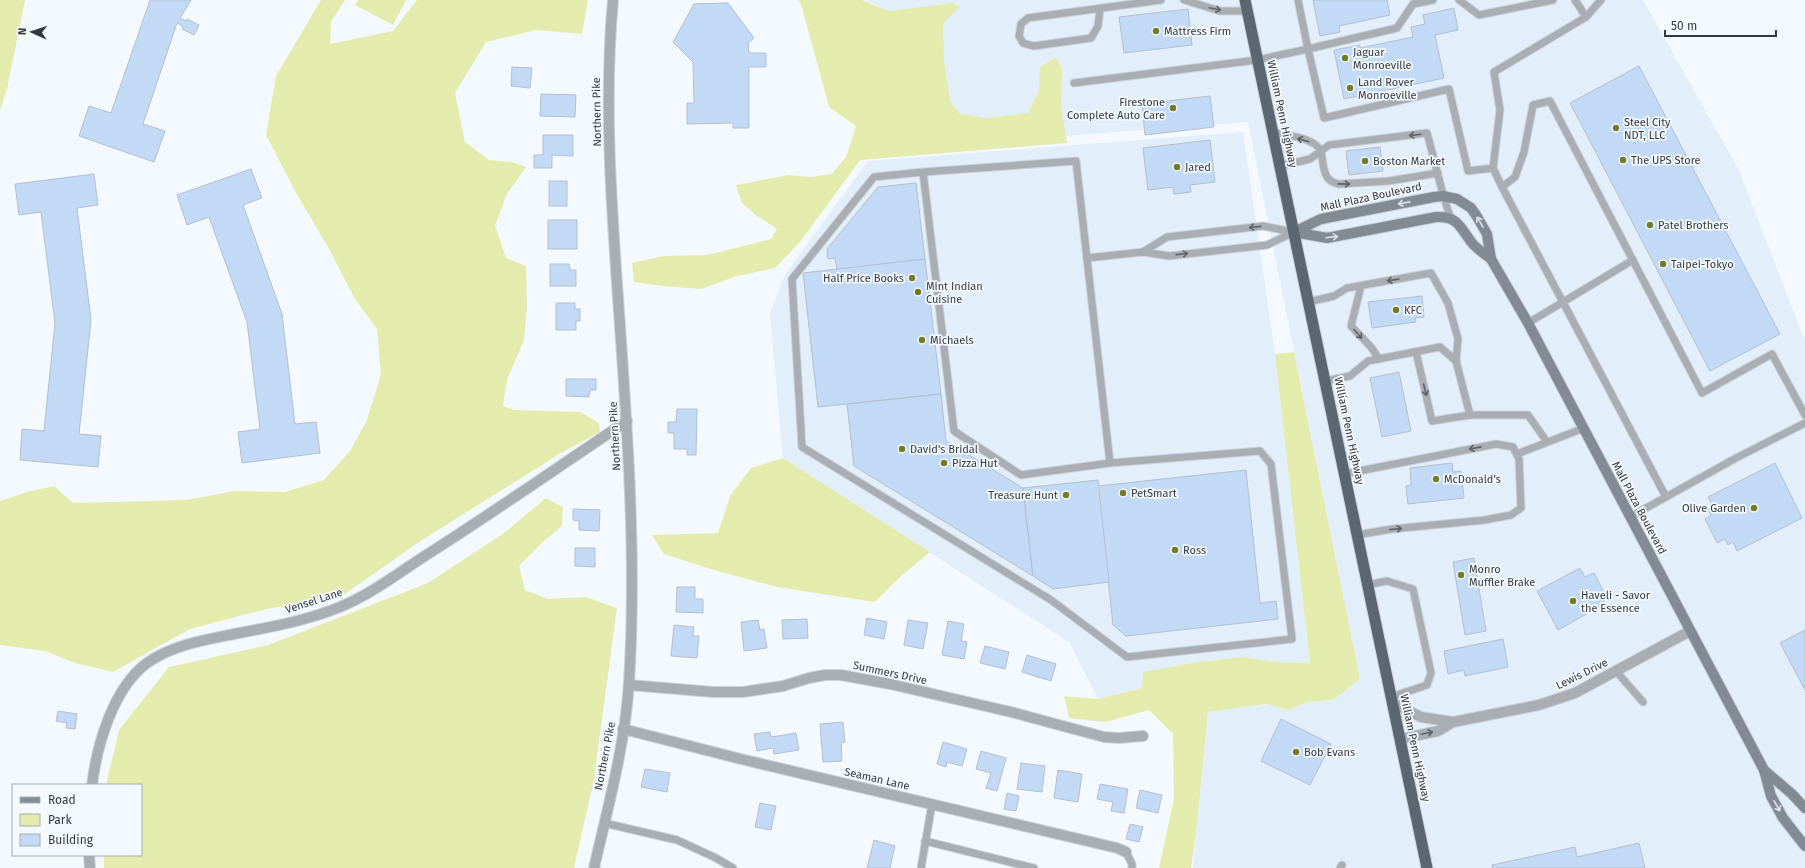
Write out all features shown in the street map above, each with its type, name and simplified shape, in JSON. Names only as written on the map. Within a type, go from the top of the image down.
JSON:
[{"type":"highway","name":"William Penn Highway","points":[[1245,0],[1427,868]]},
{"type":"main road","name":"Mall Plaza Boulevard","points":[[1294,232],[1321,219],[1443,196],[1457,199],[1471,208],[1487,234],[1491,259]]},
{"type":"main road","points":[[1294,232],[1328,238],[1436,217],[1451,219]]},
{"type":"main road","name":"Mall Plaza Boulevard","points":[[1451,219],[1462,228],[1472,243],[1491,259],[1528,323],[1764,770],[1771,796],[1783,818],[1805,846]]},
{"type":"main road","name":"Mall Plaza Boulevard","points":[[1764,770],[1792,794],[1805,808]]},
{"type":"street","name":"Northern Pike","points":[[594,868],[623,729],[629,685],[632,619],[630,479],[611,200],[608,118],[609,39],[613,0]]},
{"type":"street","name":"Vensel Lane","points":[[92,784],[94,768],[104,731],[117,701],[132,678],[146,664],[161,654],[179,647],[211,638],[290,623],[341,607],[366,594],[470,527],[627,421]]},
{"type":"street","name":"Lewis Drive","points":[[1400,739],[1438,731],[1453,722],[1557,700],[1575,693],[1690,631]]},
{"type":"street","name":"Summers Drive","points":[[629,685],[713,692],[743,692],[776,687],[825,675],[841,675],[898,686],[1011,712],[1104,737],[1143,736]]},
{"type":"street","name":"Lewis Drive","points":[[1392,700],[1421,717],[1453,722]]},
{"type":"street","name":"Seaman Lane","points":[[623,729],[745,760],[1117,848],[1126,852]]},
{"type":"street","points":[[89,856],[90,868]]},
{"type":"lane","points":[[1100,9],[1098,26],[1091,38],[1034,46],[1023,43],[1019,36],[1020,24],[1028,18],[1161,0]]},
{"type":"lane","points":[[1184,0],[1220,11],[1247,11]]},
{"type":"lane","points":[[1298,0],[1324,118],[1449,89],[1468,171],[1493,168]]},
{"type":"lane","points":[[1074,83],[1257,60],[1397,28],[1413,4],[1433,0]]},
{"type":"lane","points":[[1460,0],[1479,15],[1554,0]]},
{"type":"lane","points":[[1574,0],[1586,17]]},
{"type":"lane","points":[[1601,0],[1586,17],[1494,72],[1500,110],[1493,168],[1666,497]]},
{"type":"lane","points":[[1502,187],[1515,177],[1524,152],[1534,104],[1550,101],[1702,393],[1772,354],[1805,415]]},
{"type":"lane","points":[[1272,132],[1308,141],[1318,146],[1321,151],[1325,173],[1328,180],[1333,183],[1339,184],[1389,181],[1438,173]]},
{"type":"lane","points":[[1280,166],[1310,159],[1329,145],[1427,133],[1443,196],[1451,219]]},
{"type":"lane","points":[[923,172],[954,431],[1021,475],[1110,463],[1260,450],[1271,464],[1292,639],[1126,657],[1051,600],[802,447],[792,279],[874,177],[923,172],[1076,161],[1110,463]]},
{"type":"lane","points":[[1143,252],[1167,237],[1263,226],[1294,232]]},
{"type":"lane","points":[[1087,258],[1143,252],[1169,256],[1267,245],[1294,232]]},
{"type":"lane","points":[[1528,323],[1562,301],[1634,260]]},
{"type":"lane","points":[[1308,302],[1334,296],[1347,288],[1431,273],[1448,303],[1458,339],[1456,361],[1470,415]]},
{"type":"lane","points":[[1361,286],[1351,326],[1371,347],[1378,359]]},
{"type":"lane","points":[[1325,382],[1350,376],[1368,361],[1440,347],[1456,361]]},
{"type":"lane","points":[[1416,352],[1432,421],[1470,415],[1528,415],[1547,442]]},
{"type":"lane","points":[[1630,517],[1736,458],[1805,423]]},
{"type":"lane","points":[[1344,474],[1496,444],[1515,451],[1547,442],[1584,428]]},
{"type":"lane","points":[[1357,535],[1392,529],[1485,520],[1511,515],[1522,508],[1519,459],[1515,451]]},
{"type":"lane","points":[[1368,585],[1387,581],[1413,589],[1431,673],[1427,685],[1392,700]]},
{"type":"lane","points":[[1616,671],[1643,702]]},
{"type":"lane","points":[[921,868],[932,804]]},
{"type":"lane","points":[[604,823],[677,840],[716,858],[733,868]]},
{"type":"lane","points":[[925,841],[1034,868]]},
{"type":"lane","points":[[1126,852],[1132,864],[1132,868]]},
{"type":"shaded area","points":[[866,0],[1643,0],[1739,170],[1805,341],[1805,868],[1193,868],[1208,712],[1266,704],[1289,710],[1307,702],[1333,700],[1360,679],[1248,122],[870,151],[902,18]]},
{"type":"shaded area","points":[[1243,132],[1275,354],[1310,663],[1277,662],[1243,657],[1196,662],[1143,672],[1142,688],[1098,699],[1069,642],[783,458],[770,314],[784,276],[868,161]]},
{"type":"green space","points":[[0,0],[25,0],[7,89],[0,110]]},
{"type":"green space","points":[[321,0],[345,0],[331,22],[330,44],[393,31],[417,0],[588,0],[582,34],[536,30],[486,42],[455,93],[465,142],[489,160],[512,162],[526,167],[507,194],[495,225],[506,258],[526,266],[527,306],[524,340],[507,380],[503,406],[514,410],[580,412],[599,423],[600,432],[561,453],[419,542],[342,596],[267,609],[190,629],[113,672],[75,663],[45,651],[0,645],[0,501],[27,492],[54,486],[73,503],[186,500],[235,491],[285,492],[324,480],[350,451],[367,420],[381,374],[377,329],[355,299],[329,249],[295,191],[266,135],[276,76]]},
{"type":"green space","points":[[358,0],[406,0],[393,25],[355,5]]},
{"type":"green space","points":[[798,0],[862,0],[889,11],[953,3],[960,7],[943,23],[944,61],[950,101],[960,114],[986,118],[1028,113],[1039,91],[1040,67],[1056,57],[1062,69],[1061,107],[1067,143],[860,160],[800,242],[775,268],[737,276],[701,289],[634,282],[632,263],[664,256],[707,255],[771,239],[777,229],[757,216],[742,203],[736,185],[789,175],[810,177],[832,174],[846,157],[856,126],[829,107],[801,4]]},
{"type":"green space","points":[[1294,352],[1360,679],[1333,700],[1307,702],[1289,710],[1266,704],[1208,712],[1196,835],[1191,868],[1159,868],[1174,799],[1173,734],[1149,710],[1106,722],[1069,718],[1064,696],[1098,699],[1142,688],[1143,672],[1196,662],[1243,657],[1277,662],[1310,663],[1275,354]]},
{"type":"green space","points":[[783,458],[930,552],[900,577],[875,602],[777,587],[717,571],[664,554],[652,535],[718,533],[730,496],[751,468]]},
{"type":"green space","points":[[546,498],[563,507],[562,526],[544,541],[519,566],[525,590],[548,599],[586,597],[617,608],[594,779],[574,868],[104,868],[104,856],[142,856],[142,784],[106,784],[119,730],[169,667],[268,645],[428,583],[504,533]]},
{"type":"building","points":[[150,0],[191,0],[180,18],[186,21],[187,19],[199,25],[194,35],[182,29],[183,26],[177,23],[143,124],[165,131],[154,162],[79,136],[89,106],[111,113]]},
{"type":"building","points":[[1313,0],[1387,0],[1390,15],[1339,26],[1340,32],[1320,36]]},
{"type":"building","points":[[728,3],[754,38],[748,43],[749,53],[766,53],[766,67],[749,67],[749,128],[733,128],[733,123],[687,124],[687,103],[694,103],[693,62],[673,42],[694,4]]},
{"type":"building","points":[[1454,8],[1458,30],[1435,35],[1444,78],[1344,99],[1334,50],[1360,45],[1360,48],[1413,37],[1411,27],[1425,24],[1423,15]]},
{"type":"building","name":"Mattress Firm","points":[[1188,9],[1192,45],[1124,53],[1119,17]]},
{"type":"building","points":[[1639,66],[1780,334],[1710,371],[1570,103]]},
{"type":"building","points":[[512,67],[532,68],[530,88],[511,86]]},
{"type":"building","points":[[541,94],[576,95],[575,117],[540,116]]},
{"type":"building","points":[[1210,96],[1214,127],[1145,135],[1142,104]]},
{"type":"building","points":[[543,135],[573,135],[573,156],[552,155],[552,168],[534,168],[534,155],[543,155]]},
{"type":"building","points":[[1210,140],[1215,182],[1190,185],[1191,192],[1174,194],[1173,187],[1148,190],[1143,148]]},
{"type":"building","name":"Boston Market","points":[[1380,147],[1383,171],[1349,175],[1346,151]]},
{"type":"building","points":[[251,169],[262,198],[243,205],[282,314],[295,424],[316,422],[320,453],[242,463],[238,432],[260,429],[247,322],[209,217],[187,225],[177,195]]},
{"type":"building","points":[[94,174],[98,205],[77,208],[91,320],[79,434],[101,436],[98,467],[20,460],[22,429],[44,431],[55,323],[41,212],[19,215],[15,184]]},
{"type":"building","points":[[549,181],[567,181],[567,206],[549,206]]},
{"type":"building","points":[[916,183],[925,259],[837,270],[835,258],[828,259],[827,249],[878,187]]},
{"type":"building","points":[[548,220],[577,220],[577,249],[548,249]]},
{"type":"building","points":[[925,259],[941,394],[818,407],[803,273]]},
{"type":"building","points":[[550,264],[569,264],[570,270],[576,270],[576,286],[550,286]]},
{"type":"building","name":"KFC","points":[[1422,296],[1424,317],[1415,318],[1416,322],[1372,328],[1368,302]]},
{"type":"building","points":[[556,303],[575,303],[575,309],[580,309],[580,321],[576,321],[576,330],[556,330]]},
{"type":"building","points":[[1399,372],[1411,431],[1382,437],[1370,378]]},
{"type":"building","points":[[566,379],[596,379],[596,390],[590,390],[589,397],[566,396]]},
{"type":"building","points":[[941,394],[946,441],[1023,488],[1033,576],[854,466],[847,404]]},
{"type":"building","points":[[677,409],[697,409],[696,455],[687,455],[687,449],[674,449],[674,433],[668,433],[668,422],[676,422]]},
{"type":"building","name":"McDonald's","points":[[1452,463],[1453,472],[1461,471],[1464,498],[1408,504],[1406,486],[1411,485],[1410,468]]},
{"type":"building","name":"Olive Garden","points":[[1775,463],[1802,518],[1737,551],[1733,542],[1728,545],[1725,539],[1717,543],[1705,519],[1711,516],[1708,509],[1713,507],[1708,497]]},
{"type":"building","points":[[1246,470],[1260,603],[1276,601],[1278,619],[1126,636],[1113,625],[1098,486]]},
{"type":"building","points":[[1098,480],[1109,582],[1053,589],[1033,576],[1023,488]]},
{"type":"building","points":[[573,509],[600,510],[599,531],[579,530],[579,521],[573,520]]},
{"type":"building","points":[[575,548],[595,548],[595,567],[575,566]]},
{"type":"building","points":[[1474,558],[1486,631],[1465,635],[1453,562]]},
{"type":"building","name":"Haveli - Savor the Essence","points":[[1580,568],[1585,577],[1594,573],[1606,596],[1603,605],[1558,630],[1537,591]]},
{"type":"building","points":[[677,587],[695,587],[695,599],[703,599],[703,613],[676,612]]},
{"type":"building","points":[[867,618],[887,622],[884,639],[864,635]]},
{"type":"building","points":[[807,619],[808,638],[783,639],[782,620]]},
{"type":"building","points":[[758,620],[760,630],[764,629],[767,648],[744,651],[741,622]]},
{"type":"building","points":[[908,620],[928,623],[923,649],[904,645]]},
{"type":"building","points":[[948,621],[964,624],[961,641],[967,642],[964,659],[942,655]]},
{"type":"building","points":[[674,625],[694,627],[693,636],[699,636],[697,658],[671,656]]},
{"type":"building","points":[[1805,630],[1805,690],[1780,643]]},
{"type":"building","points":[[1503,639],[1508,667],[1465,676],[1464,670],[1448,674],[1444,651]]},
{"type":"building","points":[[985,646],[1009,652],[1005,669],[980,663]]},
{"type":"building","points":[[1027,655],[1056,664],[1051,681],[1022,672]]},
{"type":"building","points":[[58,711],[77,714],[75,729],[66,728],[67,723],[56,721]]},
{"type":"building","name":"Bob Evans","points":[[1281,719],[1331,744],[1310,785],[1261,761]]},
{"type":"building","points":[[843,722],[845,742],[841,743],[842,761],[823,762],[820,724]]},
{"type":"building","points":[[770,732],[771,737],[796,733],[799,750],[774,754],[773,748],[757,751],[754,734]]},
{"type":"building","points":[[943,742],[967,749],[962,766],[947,762],[946,767],[937,764]]},
{"type":"building","points":[[981,751],[1006,758],[997,791],[986,788],[991,773],[976,769]]},
{"type":"building","points":[[1021,763],[1045,766],[1042,792],[1017,789]]},
{"type":"building","points":[[645,769],[670,773],[667,792],[641,787]]},
{"type":"building","points":[[1058,770],[1082,774],[1078,802],[1054,798]]},
{"type":"building","points":[[1100,784],[1128,789],[1124,813],[1111,811],[1113,802],[1097,799]]},
{"type":"building","points":[[1140,790],[1162,795],[1158,813],[1136,808]]},
{"type":"building","points":[[1007,793],[1019,796],[1016,811],[1004,809]]},
{"type":"building","points":[[760,803],[776,806],[771,830],[755,827]]},
{"type":"building","points":[[1130,824],[1143,827],[1139,842],[1126,839]]},
{"type":"building","points":[[874,840],[895,846],[890,868],[867,868]]},
{"type":"building","points":[[1639,843],[1645,868],[1493,868],[1492,865],[1575,847],[1577,857]]},
{"type":"place","name":"Mattress Firm","points":[[1156,31]]},
{"type":"place","name":"Jaguar Monroeville","points":[[1345,58]]},
{"type":"place","name":"Land Rover Monroeville","points":[[1350,88]]},
{"type":"place","name":"Firestone Complete Auto Care","points":[[1173,108]]},
{"type":"place","name":"Steel City NDT, LLC","points":[[1616,128]]},
{"type":"place","name":"The UPS Store","points":[[1623,160]]},
{"type":"place","name":"Boston Market","points":[[1365,161]]},
{"type":"place","name":"Jared","points":[[1177,167]]},
{"type":"place","name":"Patel Brothers","points":[[1650,225]]},
{"type":"place","name":"Taipei-Tokyo","points":[[1663,264]]},
{"type":"place","name":"Half Price Books","points":[[912,278]]},
{"type":"place","name":"Mint Indian Cuisine","points":[[918,292]]},
{"type":"place","name":"KFC","points":[[1396,310]]},
{"type":"place","name":"Michaels","points":[[922,340]]},
{"type":"place","name":"David's Bridal","points":[[902,449]]},
{"type":"place","name":"Pizza Hut","points":[[944,463]]},
{"type":"place","name":"McDonald's","points":[[1436,479]]},
{"type":"place","name":"PetSmart","points":[[1123,493]]},
{"type":"place","name":"Treasure Hunt","points":[[1066,495]]},
{"type":"place","name":"Olive Garden","points":[[1754,508]]},
{"type":"place","name":"Ross","points":[[1175,550]]},
{"type":"place","name":"Monro Muffler Brake","points":[[1461,575]]},
{"type":"place","name":"Haveli - Savor the Essence","points":[[1573,601]]},
{"type":"place","name":"Bob Evans","points":[[1296,752]]}]
